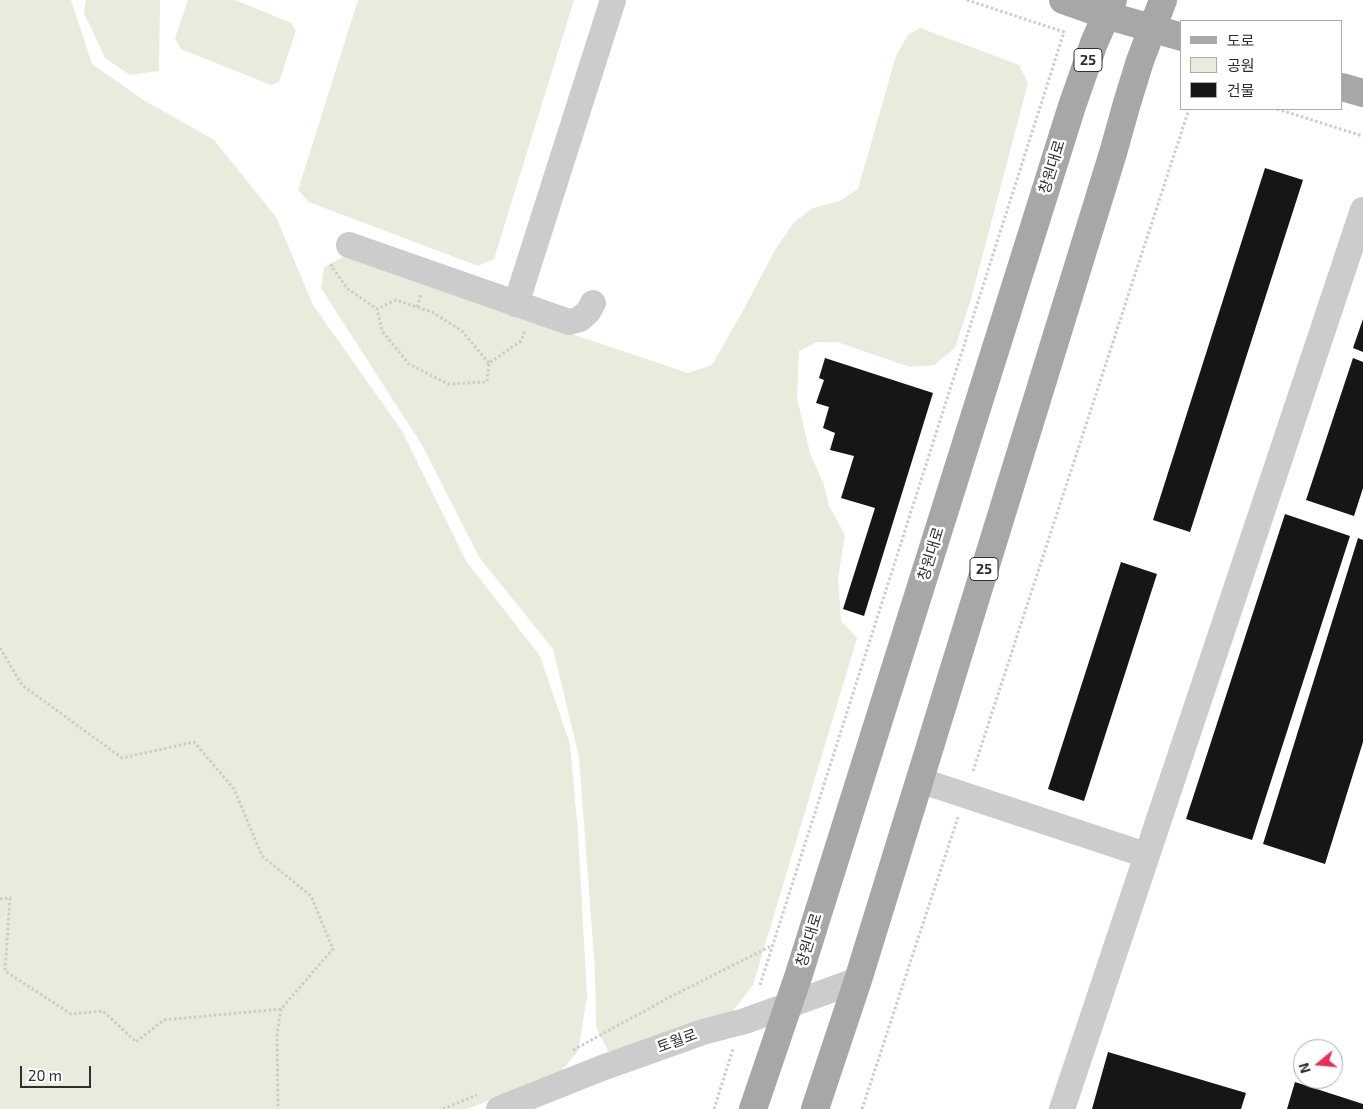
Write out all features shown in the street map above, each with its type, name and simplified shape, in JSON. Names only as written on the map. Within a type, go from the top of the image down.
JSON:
[{"type":"main road","points":[[1063,0],[1109,7],[1153,29],[1180,36]]},
{"type":"main road","name":"25","points":[[815,1109],[858,980],[1110,163],[1129,95],[1163,0]]},
{"type":"main road","name":"창원대로","points":[[753,1109],[770,1062],[1072,106],[1109,7]]},
{"type":"main road","points":[[1343,87],[1363,93]]},
{"type":"street","points":[[525,308],[613,0]]},
{"type":"street","points":[[1062,1109],[1363,210]]},
{"type":"street","points":[[349,245],[569,322],[580,320],[588,312],[592,303]]},
{"type":"street","points":[[919,780],[1146,855]]},
{"type":"street","name":"토월로","points":[[490,1102],[610,1065],[703,1032],[745,1021],[858,980]]},
{"type":"path","points":[[760,985],[1064,32],[967,0]]},
{"type":"path","points":[[862,1109],[1189,110]]},
{"type":"path","points":[[1280,110],[1363,136]]},
{"type":"path","points":[[349,245],[333,257],[331,266],[348,289],[377,309],[382,331],[409,364],[448,384],[487,382],[489,363],[462,331],[432,312],[396,300],[377,309]]},
{"type":"path","points":[[489,363],[521,341],[525,308]]},
{"type":"path","points":[[0,648],[22,685],[122,758],[194,742],[234,789],[262,856],[311,896],[333,949],[281,1010],[277,1034],[278,1109]]},
{"type":"path","points":[[0,899],[10,898],[5,971],[71,1014],[103,1011],[136,1042],[164,1020],[281,1010]]},
{"type":"path","points":[[568,1053],[670,997],[773,945]]},
{"type":"path","points":[[714,1109],[734,1048]]},
{"type":"path","points":[[443,1109],[490,1102]]},
{"type":"green space","points":[[0,0],[71,0],[92,64],[145,101],[214,140],[276,217],[313,305],[402,431],[466,561],[540,656],[570,744],[578,833],[587,997],[578,1051],[558,1075],[467,1109],[0,1109]]},
{"type":"green space","points":[[86,0],[160,0],[159,71],[130,75],[105,58],[84,13]]},
{"type":"green space","points":[[188,0],[235,0],[291,23],[296,30],[279,82],[271,85],[181,49],[175,38]]},
{"type":"green space","points":[[358,0],[574,0],[494,259],[478,266],[309,202],[298,190]]},
{"type":"green space","points":[[920,28],[1019,65],[1028,83],[971,299],[955,348],[934,365],[910,367],[837,342],[817,342],[799,351],[797,398],[810,453],[824,485],[829,506],[845,535],[838,579],[841,621],[857,638],[753,985],[732,1012],[636,1054],[608,1051],[596,1027],[595,971],[579,757],[553,649],[479,557],[422,445],[321,288],[324,267],[347,255],[688,373],[712,365],[775,250],[794,222],[813,208],[840,201],[858,189],[896,56],[908,35]]},
{"type":"building","points":[[1265,168],[1303,180],[1190,532],[1153,520]]},
{"type":"building","points":[[1363,319],[1363,352],[1353,348]]},
{"type":"building","points":[[825,358],[933,393],[864,616],[843,609],[875,508],[841,498],[854,456],[830,450],[835,433],[823,428],[829,407],[816,403],[824,380],[819,378]]},
{"type":"building","points":[[1353,358],[1363,362],[1363,488],[1354,516],[1306,500]]},
{"type":"building","points":[[1285,514],[1350,536],[1252,840],[1186,819]]},
{"type":"building","points":[[1358,538],[1363,540],[1363,742],[1325,864],[1263,844]]},
{"type":"building","points":[[1121,562],[1157,574],[1084,801],[1048,789]]},
{"type":"building","points":[[1108,1052],[1246,1093],[1241,1109],[1092,1109]]},
{"type":"building","points":[[1293,1089],[1317,1089],[1363,1104],[1363,1109],[1287,1109]]}]
